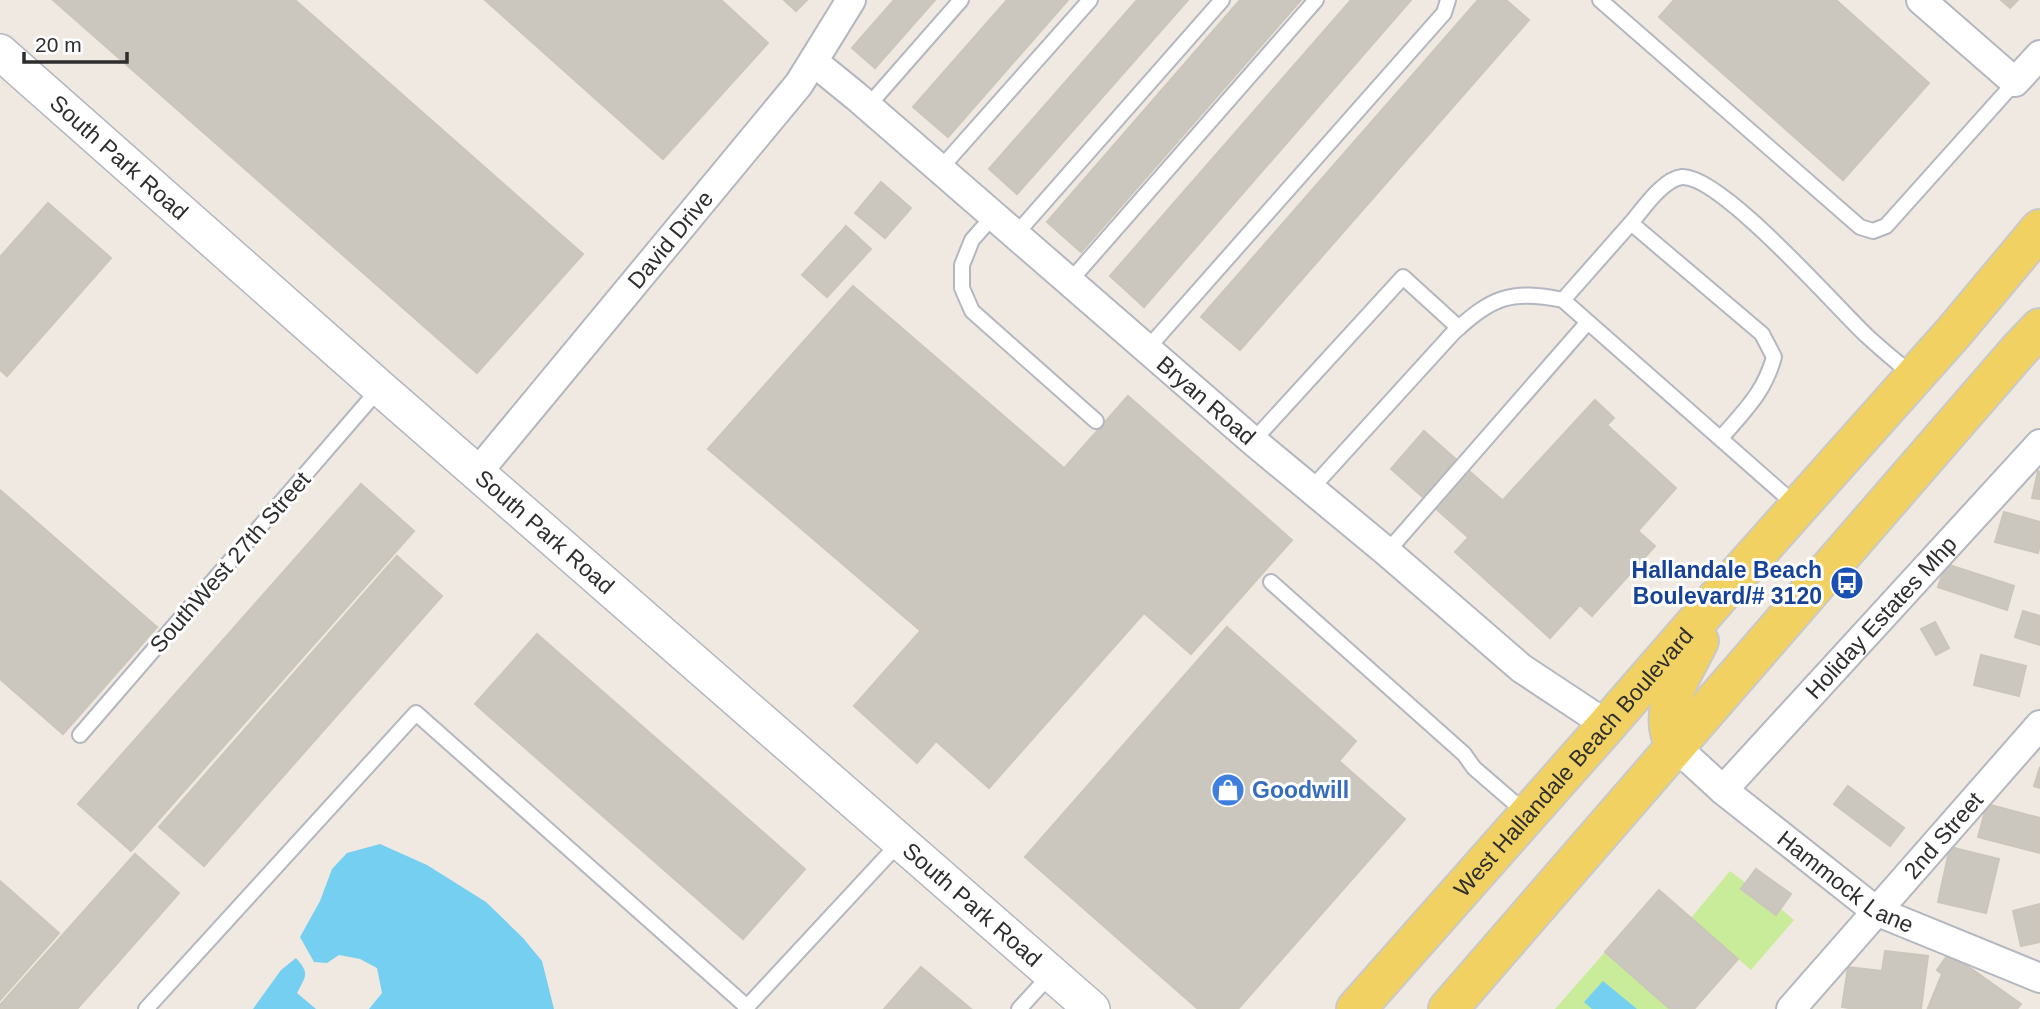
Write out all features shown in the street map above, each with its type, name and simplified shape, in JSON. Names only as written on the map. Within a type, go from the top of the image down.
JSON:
[{"type":"main road","name":"West Hallandale Beach Boulevard","points":[[1356,1009],[1954,332],[2040,229]]},
{"type":"main road","points":[[1448,1009],[2040,328]]},
{"type":"main road","points":[[1675,746],[1668,734],[1671,697],[1726,589]]},
{"type":"street","name":"David Drive","points":[[477,472],[791,94],[814,62],[851,0]]},
{"type":"street","points":[[1921,0],[2015,82],[2040,55]]},
{"type":"street","name":"South Park Road","points":[[0,52],[380,388],[1092,1009]]},
{"type":"street","name":"Bryan Road","points":[[814,62],[1521,668],[1607,725]]},
{"type":"street","name":"Holiday Estates Mhp","points":[[1723,790],[2040,444]]},
{"type":"street","name":"2nd Street","points":[[1791,1009],[2040,725]]},
{"type":"street","name":"Hammock Lane","points":[[1675,746],[1723,790],[1876,911],[2040,978]]},
{"type":"lane","points":[[868,106],[961,0]]},
{"type":"lane","points":[[940,169],[1090,0]]},
{"type":"lane","points":[[1016,234],[1222,0]]},
{"type":"lane","points":[[1070,281],[1316,0]]},
{"type":"lane","points":[[1147,349],[1444,13],[1448,0]]},
{"type":"lane","points":[[1600,0],[1860,227],[1873,231],[1886,226],[2015,82]]},
{"type":"lane","points":[[1563,300],[1666,184],[1680,177],[1695,179],[1757,226],[1867,336],[1914,377]]},
{"type":"lane","points":[[994,215],[972,240],[962,265],[962,288],[972,311],[1096,421]]},
{"type":"lane","points":[[1631,223],[1762,334],[1774,357],[1759,393],[1721,438]]},
{"type":"lane","points":[[1253,441],[1403,277],[1458,328]]},
{"type":"lane","points":[[1311,489],[1458,328],[1493,303],[1513,296],[1537,295],[1563,300],[1798,507]]},
{"type":"lane","points":[[1387,552],[1588,322]]},
{"type":"lane","name":"SouthWest 27th Street","points":[[80,735],[380,388]]},
{"type":"lane","points":[[1271,582],[1464,754],[1474,768],[1527,814]]},
{"type":"lane","points":[[146,1009],[416,713],[746,1008],[901,842]]},
{"type":"lane","points":[[1019,1009],[1052,974]]},
{"type":"green space","points":[[1730,871],[1746,883],[1741,890],[1776,914],[1781,909],[1794,920],[1751,970],[1691,918]]},
{"type":"green space","points":[[1605,952],[1670,1009],[1555,1009]]},
{"type":"water","points":[[380,844],[427,865],[486,902],[542,961],[554,1009],[369,1009],[382,993],[377,968],[360,959],[339,955],[327,963],[314,962],[300,937],[320,901],[332,869],[347,853]]},
{"type":"water","points":[[296,958],[305,971],[297,993],[316,1009],[253,1009],[281,970]]},
{"type":"water","points":[[1603,981],[1637,1009],[1592,1009],[1584,1002]]},
{"type":"building","points":[[53,0],[295,0],[583,254],[477,373]]},
{"type":"building","points":[[485,0],[721,0],[768,43],[663,159]]},
{"type":"building","points":[[784,0],[807,0],[796,11]]},
{"type":"building","points":[[894,0],[935,0],[875,68],[852,48]]},
{"type":"building","points":[[1007,0],[1068,0],[948,137],[913,107]]},
{"type":"building","points":[[1137,0],[1188,0],[1017,194],[989,169]]},
{"type":"building","points":[[1240,0],[1301,0],[1081,252],[1047,222]]},
{"type":"building","points":[[1351,0],[1411,0],[1144,307],[1110,276]]},
{"type":"building","points":[[1478,0],[1506,0],[1529,20],[1240,350],[1201,317]]},
{"type":"building","points":[[1674,0],[1836,0],[1929,83],[1843,180],[1659,17]]},
{"type":"building","points":[[2001,0],[2018,0],[2010,8]]},
{"type":"building","points":[[881,182],[911,208],[885,238],[855,213]]},
{"type":"building","points":[[48,203],[111,258],[7,376],[0,370],[0,257]]},
{"type":"building","points":[[846,226],[871,249],[827,297],[802,275]]},
{"type":"building","points":[[853,286],[1064,468],[921,631],[708,449]]},
{"type":"building","points":[[1128,396],[1292,540],[1191,654],[1144,613],[989,788],[936,741],[917,763],[854,706]]},
{"type":"building","points":[[1595,400],[1614,418],[1607,425],[1676,488],[1638,531],[1655,546],[1592,616],[1580,605],[1550,638],[1455,552]]},
{"type":"building","points":[[1424,431],[1502,500],[1469,538],[1391,469]]},
{"type":"building","points":[[2038,471],[2040,472],[2040,499],[2032,498]]},
{"type":"building","points":[[361,484],[414,531],[131,851],[78,804]]},
{"type":"building","points":[[0,490],[157,627],[63,734],[0,679]]},
{"type":"building","points":[[2004,512],[2040,522],[2038,553],[1995,542]]},
{"type":"building","points":[[397,556],[442,596],[204,866],[159,827]]},
{"type":"building","points":[[1946,564],[2014,586],[2007,610],[1938,587]]},
{"type":"building","points":[[2023,611],[2040,616],[2040,645],[2015,637]]},
{"type":"building","points":[[1935,622],[1949,648],[1936,655],[1921,629]]},
{"type":"building","name":"Goodwill","points":[[1227,627],[1356,741],[1339,761],[1405,819],[1238,1009],[1198,1009],[1025,857]]},
{"type":"building","points":[[537,634],[805,869],[743,939],[475,704]]},
{"type":"building","points":[[1981,655],[2026,666],[2019,696],[1974,685]]},
{"type":"building","points":[[2040,767],[2040,788],[2034,786]]},
{"type":"building","points":[[1848,786],[1904,828],[1890,846],[1834,804]]},
{"type":"building","points":[[1987,804],[2040,818],[2040,853],[1978,837]]},
{"type":"building","points":[[1950,847],[1999,859],[1986,913],[1938,902]]},
{"type":"building","points":[[135,854],[179,893],[77,1009],[0,1009],[0,1005]]},
{"type":"building","points":[[1756,869],[1791,894],[1776,915],[1741,889]]},
{"type":"building","points":[[0,881],[59,933],[0,1000]]},
{"type":"building","points":[[1659,890],[1738,959],[1694,1009],[1670,1009],[1605,952]]},
{"type":"building","points":[[2040,904],[2040,942],[2021,946],[2013,911]]},
{"type":"building","points":[[1885,951],[1928,956],[1921,1009],[1842,1007],[1848,967],[1882,971]]},
{"type":"building","points":[[1949,953],[2021,1004],[2017,1009],[1928,1008],[1942,974],[1937,970]]},
{"type":"building","points":[[921,967],[971,1009],[884,1009]]},
{"type":"place","name":"Hallandale Beach Boulevard/# 3120","points":[[1847,583]]},
{"type":"place","name":"Goodwill","points":[[1228,790]]}]
